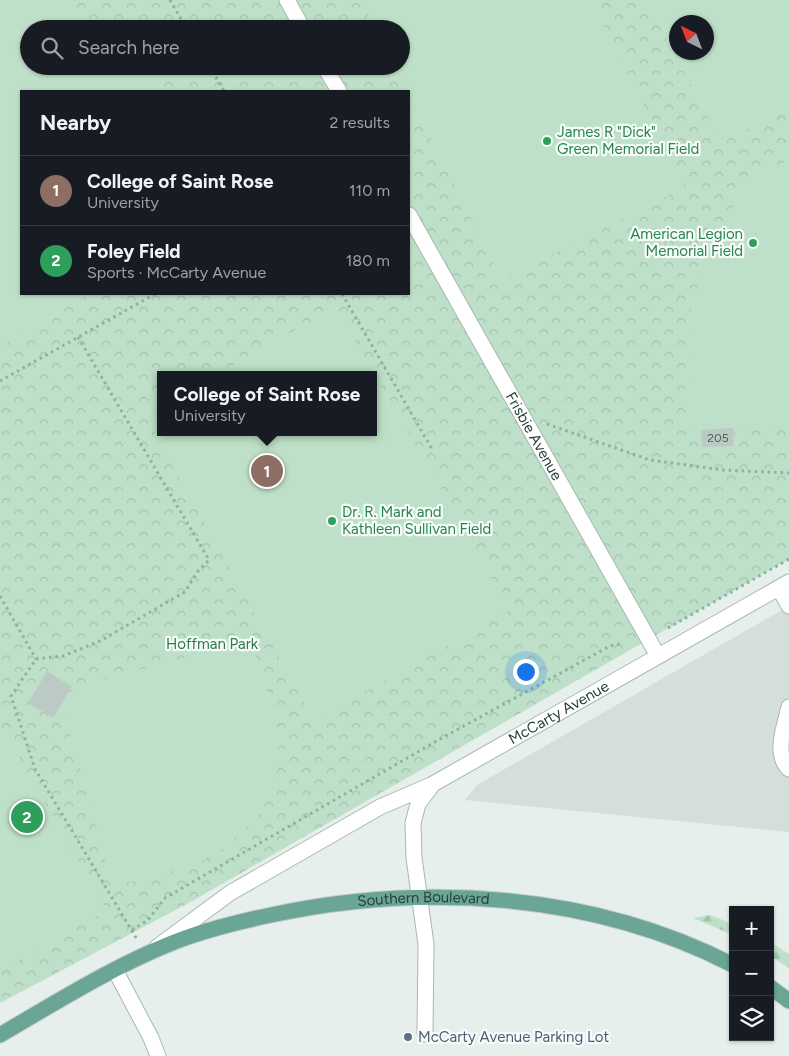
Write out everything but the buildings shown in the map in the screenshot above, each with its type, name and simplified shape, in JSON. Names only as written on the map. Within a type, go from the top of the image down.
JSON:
[{"type":"main road","name":"Southern Boulevard","points":[[115,970],[146,954],[185,938],[220,927],[286,912],[368,900],[419,897],[452,897],[505,901],[594,916],[665,935],[729,963]]},
{"type":"main road","points":[[0,1035],[115,970]]},
{"type":"main road","points":[[774,990],[789,1001]]},
{"type":"street","points":[[287,0],[298,20]]},
{"type":"street","points":[[329,75],[338,90]]},
{"type":"street","name":"Frisbie Avenue","points":[[410,217],[658,656]]},
{"type":"street","points":[[784,585],[789,606]]},
{"type":"street","name":"McCarty Avenue","points":[[425,1034],[426,944],[414,858],[413,823],[418,804],[433,784],[784,585]]},
{"type":"street","points":[[788,716],[782,734],[781,755],[785,766],[789,769]]},
{"type":"street","points":[[146,954],[230,893],[380,807],[433,784]]},
{"type":"street","points":[[115,970],[151,1038],[158,1056]]},
{"type":"path","points":[[170,0],[182,20]]},
{"type":"path","points":[[214,75],[223,90]]},
{"type":"path","points":[[0,380],[153,295]]},
{"type":"path","points":[[343,295],[432,449]]},
{"type":"path","points":[[78,337],[209,560],[198,571],[185,592],[100,641],[63,656],[36,659],[11,696],[35,769],[146,954]]},
{"type":"path","points":[[522,416],[650,460],[723,470],[789,473]]},
{"type":"path","points":[[668,628],[789,559]]},
{"type":"path","points":[[0,596],[36,659]]},
{"type":"path","points":[[132,930],[148,920],[165,898],[173,893],[512,698],[610,646],[620,644]]},
{"type":"shaded area","points":[[789,606],[789,832],[465,800],[477,785]]},
{"type":"green space","name":"Hoffman Park","points":[[0,0],[789,0],[789,559],[187,904],[0,1003]]},
{"type":"green space","points":[[0,0],[56,0],[84,20],[20,20],[20,75],[157,75],[166,90],[20,90],[20,295],[88,295],[0,346]]},
{"type":"green space","name":"James R \"Dick\" Green Memorial Field","points":[[360,0],[591,0],[685,187],[502,280],[410,98],[410,90],[406,90],[398,75],[410,75],[410,20],[370,20]]},
{"type":"green space","points":[[645,0],[789,0],[789,107],[722,143],[677,60],[714,60],[714,15],[669,15],[669,45]]},
{"type":"green space","name":"American Legion Memorial Field","points":[[789,160],[789,425],[688,424],[691,302],[743,184]]},
{"type":"green space","name":"Dr. R. Mark and Kathleen Sullivan Field","points":[[336,307],[373,371],[222,371]]},
{"type":"green space","name":"Dr. R. Mark and Kathleen Sullivan Field","points":[[377,378],[511,610],[314,721],[157,436],[377,436]]},
{"type":"green space","name":"Dr. R. Mark and Kathleen Sullivan Field","points":[[157,407],[157,436],[145,414]]},
{"type":"green space","points":[[251,640],[277,724],[278,746],[275,777],[267,800],[257,817],[241,833],[222,849],[196,865],[113,886],[62,706],[75,687]]},
{"type":"green space","points":[[0,724],[107,910],[0,972]]},
{"type":"green space","points":[[710,915],[729,922],[729,933],[693,918]]},
{"type":"green space","points":[[774,945],[789,954],[789,968],[774,959]]},
{"type":"place","name":"James R \"Dick\" Green Memorial Field","points":[[547,141]]},
{"type":"place","name":"American Legion Memorial Field","points":[[753,243]]},
{"type":"place","name":"College of Saint Rose","points":[[267,471]]},
{"type":"place","name":"Dr. R. Mark and Kathleen Sullivan Field","points":[[332,521]]},
{"type":"place","name":"Foley Field","points":[[27,817]]},
{"type":"place","name":"McCarty Avenue Parking Lot","points":[[408,1037]]}]
